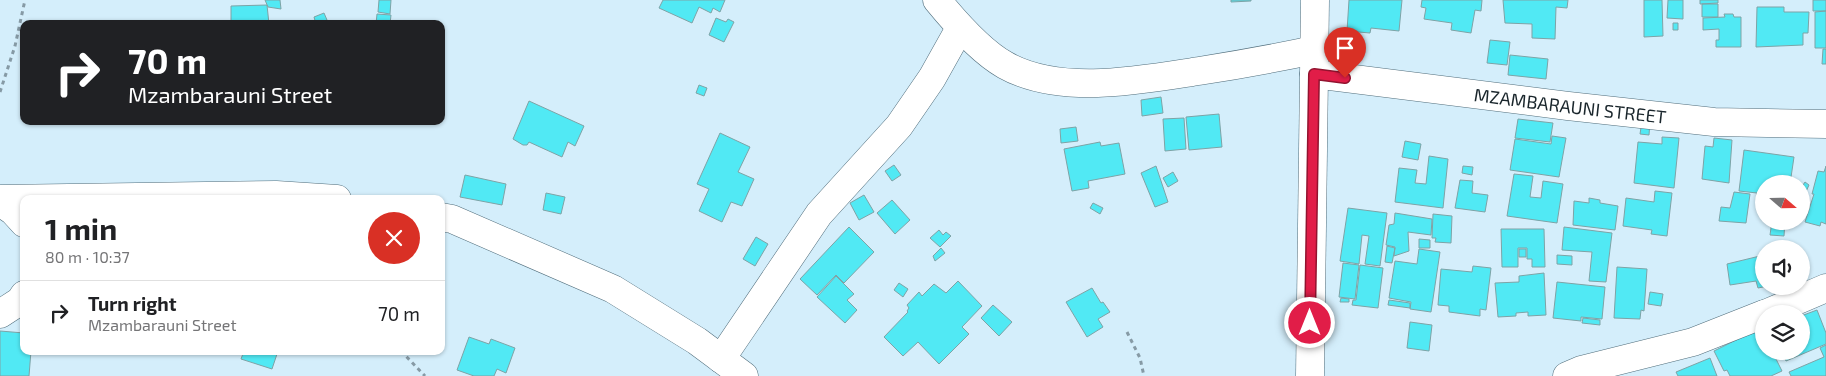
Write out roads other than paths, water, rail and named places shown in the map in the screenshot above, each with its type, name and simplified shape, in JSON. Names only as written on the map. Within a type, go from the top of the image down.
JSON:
[{"type":"street","name":"MZAMBARAUNI STREET","points":[[937,0],[960,28],[1005,65],[1039,78],[1080,82],[1124,83],[1314,62],[1714,122],[1826,124]]},
{"type":"street","points":[[1310,376],[1315,0]]},
{"type":"street","points":[[721,359],[819,214],[899,126],[932,78],[960,28]]},
{"type":"street","points":[[0,200],[20,200]]},
{"type":"street","points":[[0,200],[20,219]]},
{"type":"street","points":[[445,217],[452,218],[613,289],[744,376]]},
{"type":"street","points":[[1785,305],[1826,288]]},
{"type":"street","points":[[0,314],[20,300]]},
{"type":"street","points":[[1567,376],[1581,370],[1693,342],[1755,318]]}]
